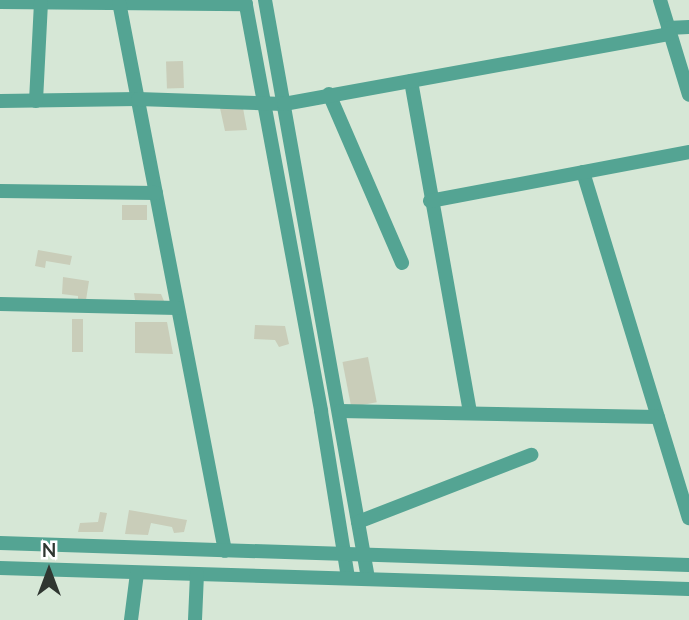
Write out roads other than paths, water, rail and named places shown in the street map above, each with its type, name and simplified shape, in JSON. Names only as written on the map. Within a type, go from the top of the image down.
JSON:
[{"type":"street","points":[[265,0],[368,578]]},
{"type":"street","points":[[660,0],[689,94]]},
{"type":"street","points":[[0,2],[245,2],[348,578]]},
{"type":"street","points":[[36,100],[41,2]]},
{"type":"street","points":[[119,2],[225,551]]},
{"type":"street","points":[[0,101],[138,99],[284,104],[689,27]]},
{"type":"street","points":[[411,81],[430,201],[470,412]]},
{"type":"street","points":[[329,94],[402,262]]},
{"type":"street","points":[[430,201],[689,152]]},
{"type":"street","points":[[583,172],[689,518]]},
{"type":"street","points":[[0,191],[156,193]]},
{"type":"street","points":[[0,304],[177,309]]},
{"type":"street","points":[[340,411],[658,417]]},
{"type":"street","points":[[358,523],[531,455]]},
{"type":"street","points":[[0,543],[689,565]]},
{"type":"street","points":[[0,568],[689,589]]},
{"type":"street","points":[[131,620],[137,573]]},
{"type":"street","points":[[195,620],[197,575]]}]
